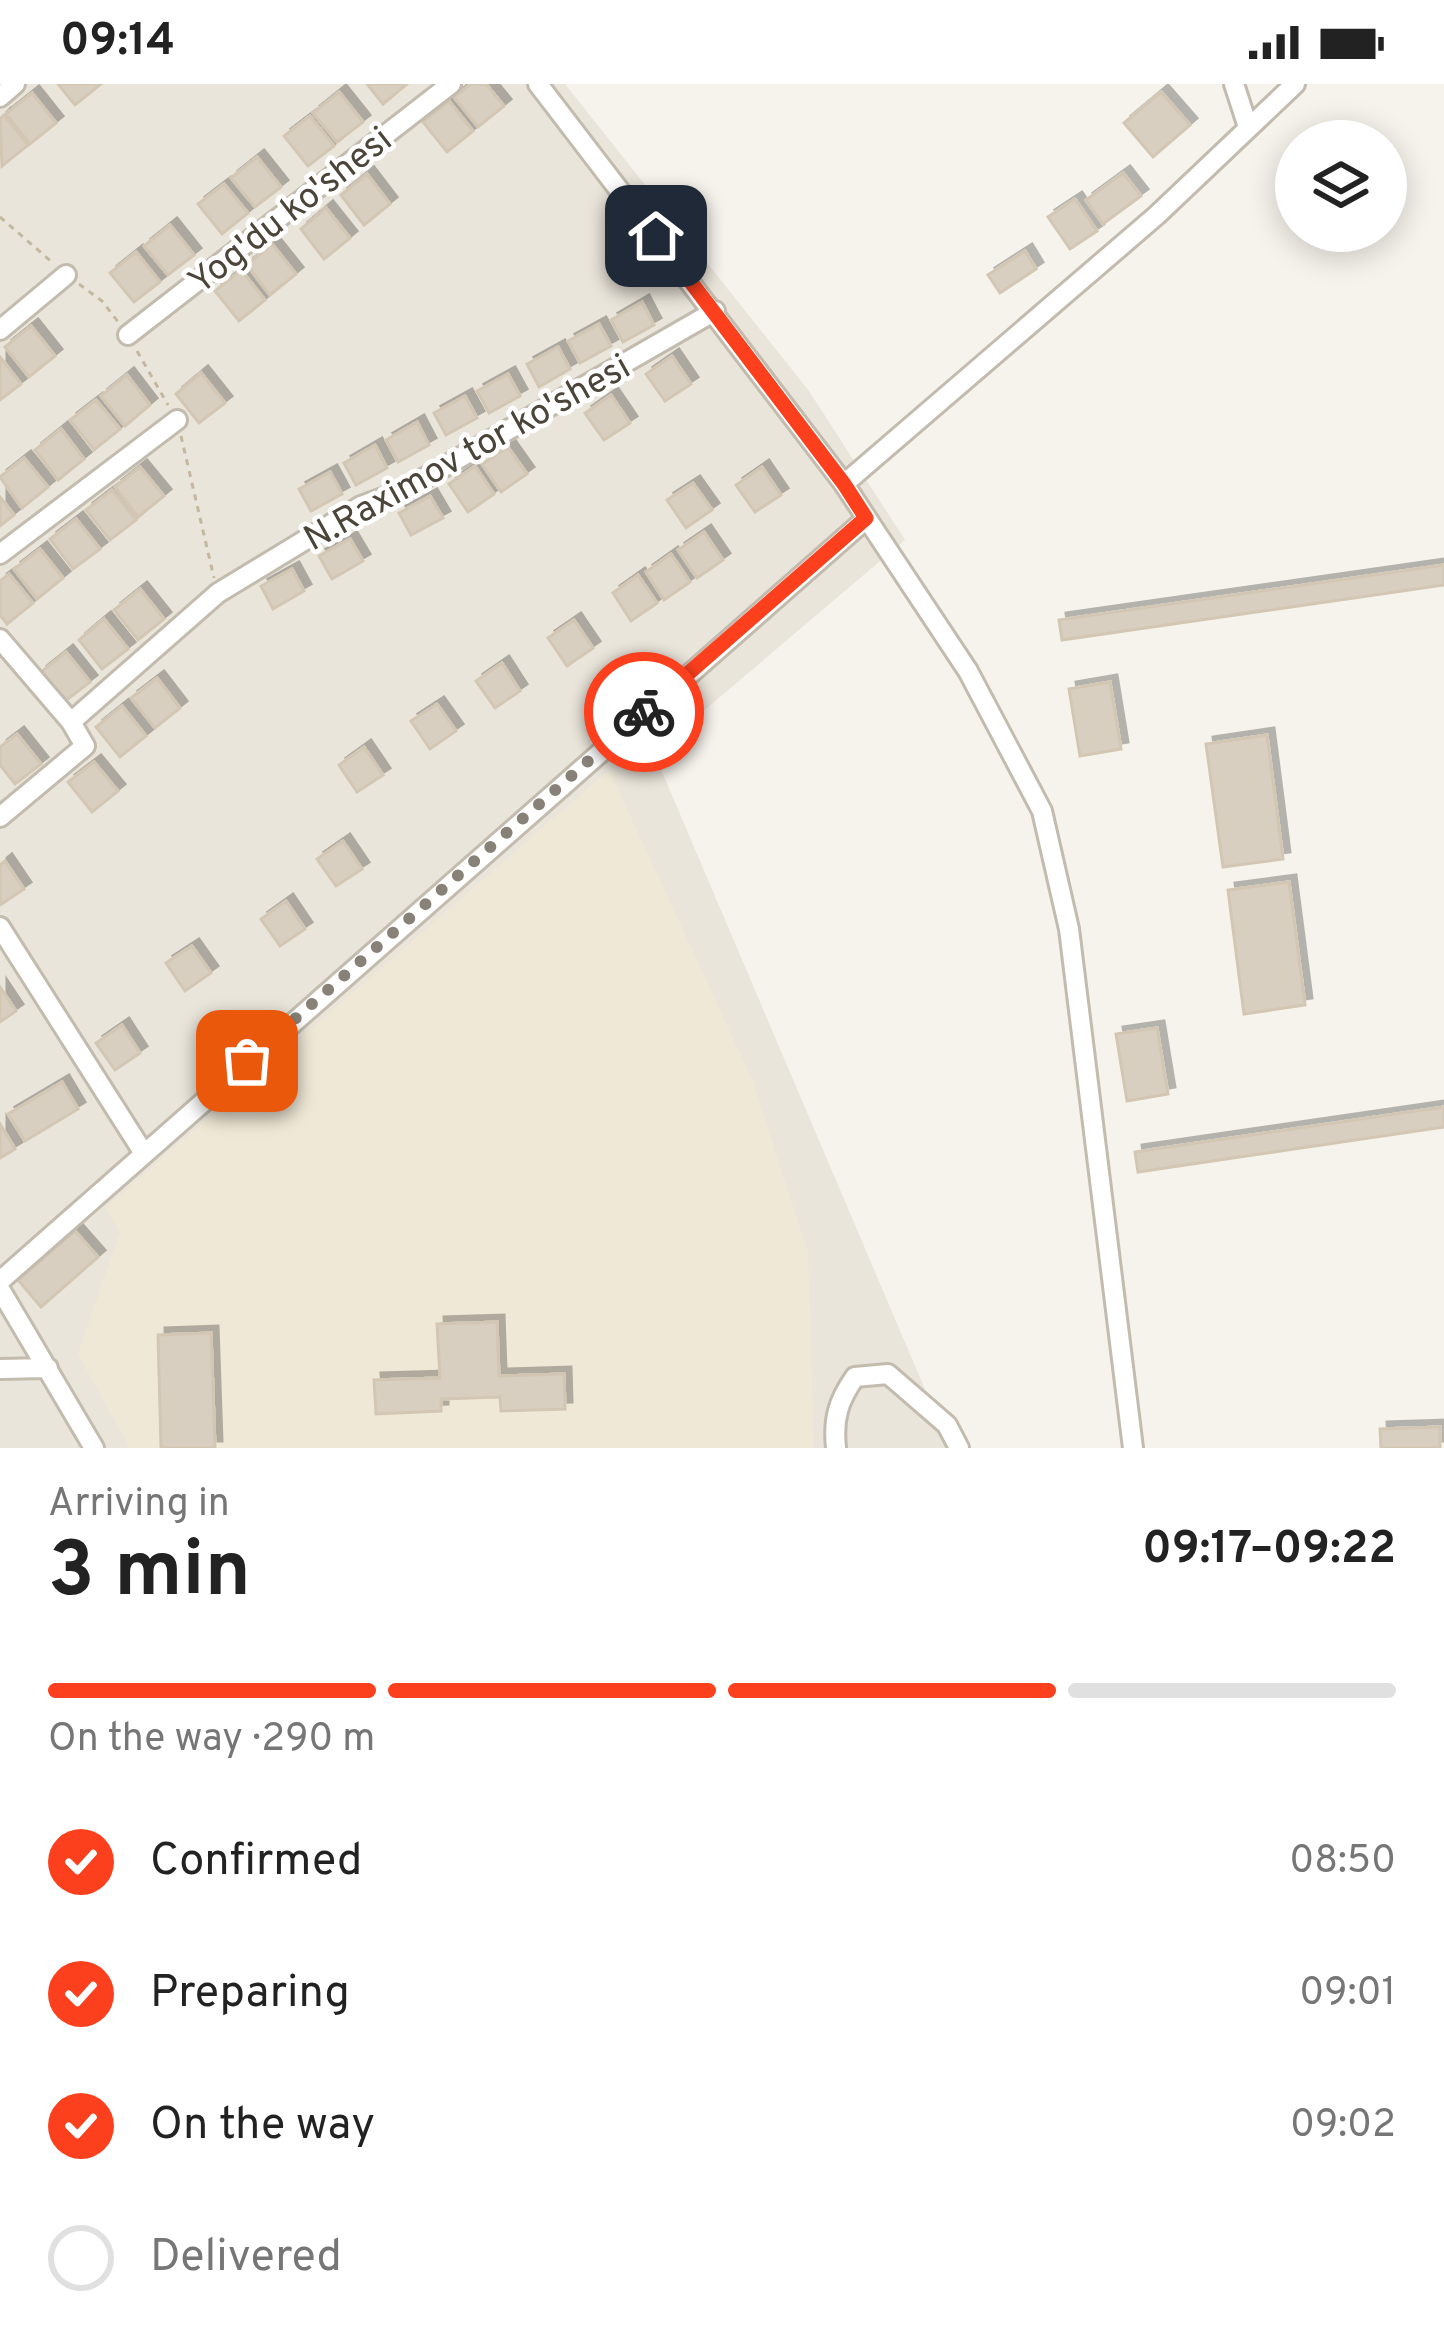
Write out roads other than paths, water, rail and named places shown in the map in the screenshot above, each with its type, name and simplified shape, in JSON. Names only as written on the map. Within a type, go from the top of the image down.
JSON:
[{"type":"street","points":[[0,97],[15,84]]},
{"type":"street","name":"Yog'du ko'shesi","points":[[128,335],[451,84]]},
{"type":"street","points":[[538,84],[844,484],[968,671],[1042,811],[1069,928],[1133,1448]]},
{"type":"street","points":[[1234,84],[1248,127]]},
{"type":"street","points":[[844,484],[1157,214],[1295,84]]},
{"type":"street","points":[[0,330],[66,275]]},
{"type":"street","name":"N.Raximov tor ko'shesi","points":[[71,722],[218,593],[361,506],[402,491],[715,311]]},
{"type":"street","points":[[0,554],[177,420]]},
{"type":"street","points":[[94,1448],[0,1285],[142,1152],[866,518]]},
{"type":"street","points":[[0,639],[71,722],[85,746],[0,817]]},
{"type":"street","points":[[0,927],[142,1152]]},
{"type":"street","points":[[0,1369],[48,1368]]},
{"type":"street","points":[[836,1448],[833,1420],[855,1377],[888,1374],[947,1425],[959,1448]]}]
